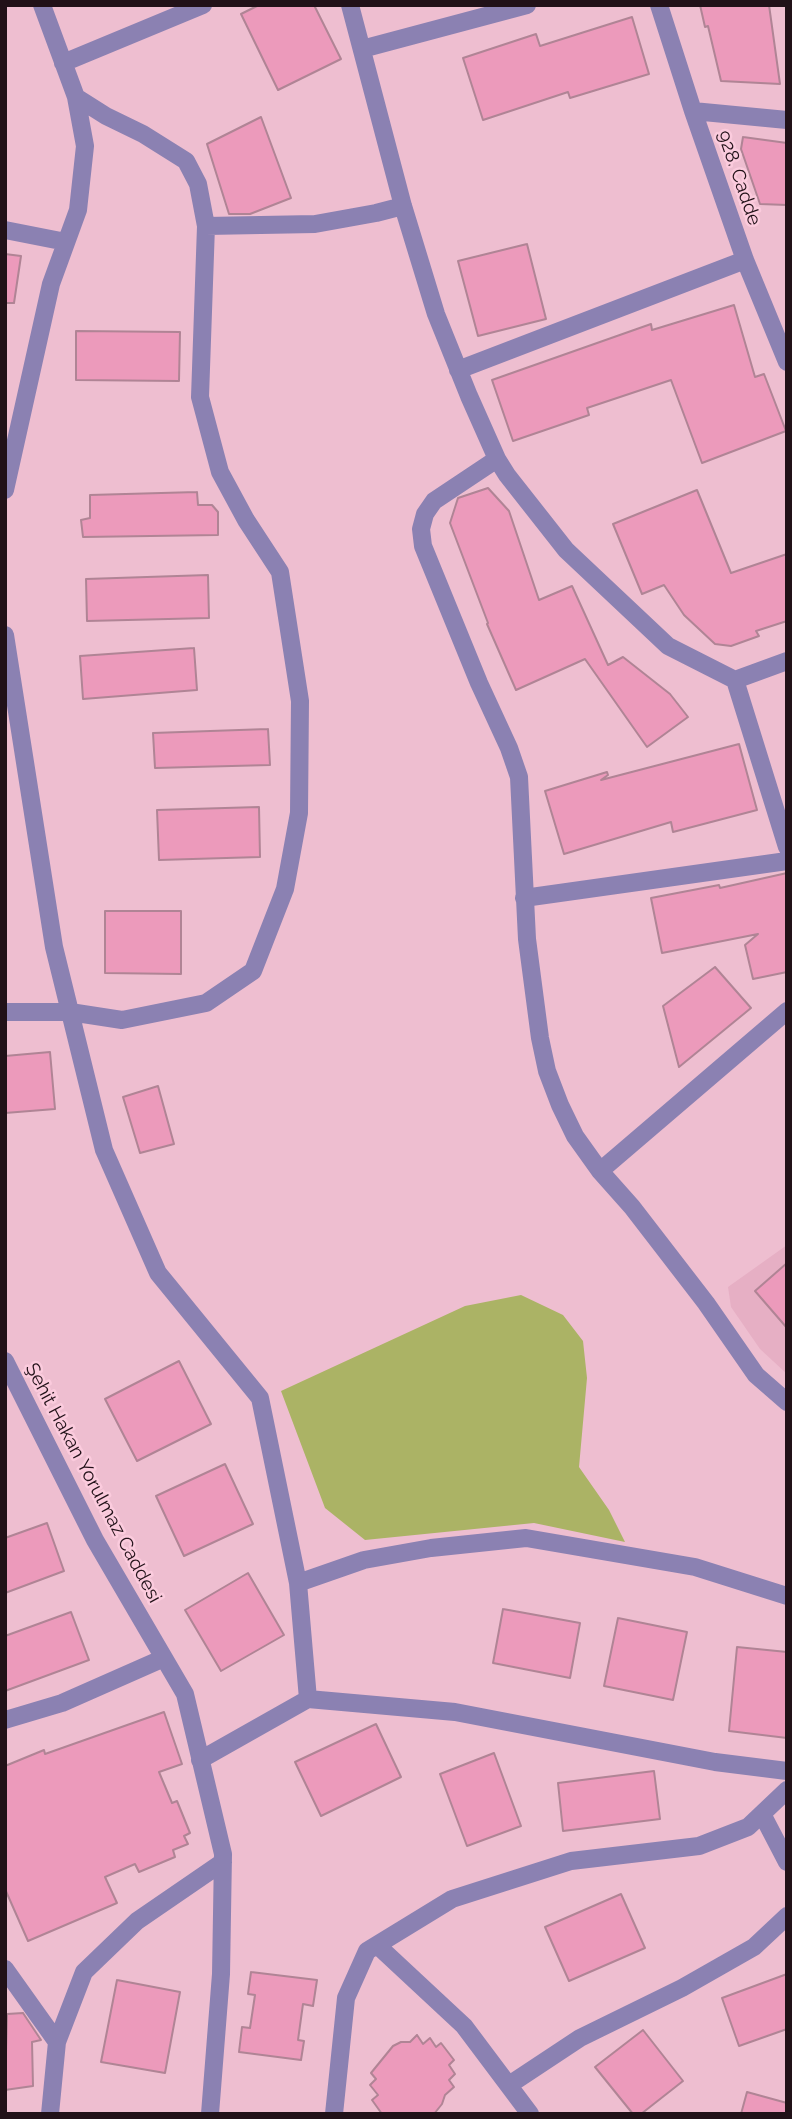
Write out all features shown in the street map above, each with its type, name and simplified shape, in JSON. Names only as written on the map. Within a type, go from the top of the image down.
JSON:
[{"type":"street","points":[[5,491],[29,394],[51,284],[78,210],[85,146],[76,97],[42,5]]},
{"type":"street","points":[[63,63],[203,5]]},
{"type":"street","points":[[350,5],[403,206],[436,314],[497,459],[565,550],[649,629],[668,646],[734,680],[787,847]]},
{"type":"street","points":[[362,49],[527,5]]},
{"type":"street","name":"928. Cadde","points":[[659,5],[745,260],[787,362]]},
{"type":"street","points":[[5,1012],[70,1012],[122,1020],[206,1003],[253,971],[285,889],[299,813],[300,701],[280,572],[246,520],[220,472],[200,397],[206,226],[198,184],[186,161],[76,97]]},
{"type":"street","points":[[693,111],[787,120]]},
{"type":"street","points":[[206,226],[315,224],[403,206]]},
{"type":"street","points":[[5,230],[66,242]]},
{"type":"street","points":[[458,370],[745,260]]},
{"type":"street","points":[[497,459],[434,501],[425,513],[421,529],[423,547],[519,777],[524,898],[537,1013],[547,1071],[559,1105],[575,1136],[600,1171],[706,1303],[756,1375],[787,1402]]},
{"type":"street","points":[[5,635],[54,947],[104,1150],[158,1273],[260,1398],[298,1583],[308,1699]]},
{"type":"street","points":[[734,680],[787,661]]},
{"type":"street","points":[[524,898],[787,861]]},
{"type":"street","points":[[600,1171],[787,1011]]},
{"type":"street","name":"Şehit Hakan Yorulmaz Caddesi","points":[[5,1361],[95,1539],[185,1694],[223,1862],[221,1974],[210,2114]]},
{"type":"street","points":[[298,1583],[364,1560],[431,1548],[526,1538],[695,1567],[787,1596]]},
{"type":"street","points":[[5,1720],[62,1703],[164,1658]]},
{"type":"street","points":[[200,1760],[308,1699],[455,1712],[715,1762],[787,1771]]},
{"type":"street","points":[[334,2114],[346,1998],[367,1951],[452,1899],[570,1861],[699,1846],[748,1827],[787,1790]]},
{"type":"street","points":[[762,1814],[787,1862]]},
{"type":"street","points":[[50,2114],[57,2042],[85,1972],[137,1921],[223,1862]]},
{"type":"street","points":[[509,2085],[580,2038],[754,1947],[787,1916]]},
{"type":"street","points":[[377,1945],[464,2026],[530,2114]]},
{"type":"street","points":[[5,1969],[57,2042]]},
{"type":"shaded area","points":[[787,1245],[787,1374],[760,1349],[731,1307],[728,1287]]},
{"type":"green space","points":[[521,1295],[563,1315],[583,1341],[587,1378],[579,1467],[609,1510],[625,1542],[534,1523],[365,1540],[325,1508],[281,1391],[465,1306]]},
{"type":"building","points":[[259,5],[314,5],[341,59],[278,90],[241,14]]},
{"type":"building","points":[[700,5],[769,5],[780,84],[721,81],[708,26],[705,27]]},
{"type":"building","points":[[632,17],[649,74],[570,98],[568,92],[483,120],[463,58],[536,34],[540,46]]},
{"type":"building","points":[[261,117],[291,198],[250,214],[229,214],[207,144]]},
{"type":"building","points":[[743,137],[787,143],[787,205],[760,204],[741,149]]},
{"type":"building","points":[[527,244],[546,319],[478,336],[458,261]]},
{"type":"building","points":[[5,254],[21,256],[14,303],[5,303]]},
{"type":"building","points":[[734,305],[755,377],[764,374],[786,431],[702,463],[671,380],[587,408],[589,415],[513,441],[492,380],[651,324],[652,330]]},
{"type":"building","points":[[76,331],[180,332],[179,381],[76,380]]},
{"type":"building","points":[[488,488],[509,511],[539,600],[572,586],[608,665],[623,657],[670,694],[688,717],[647,747],[585,659],[516,690],[487,624],[450,523],[458,498]]},
{"type":"building","points":[[697,490],[731,573],[787,554],[787,621],[756,631],[759,636],[731,646],[715,644],[684,615],[664,585],[642,594],[613,524]]},
{"type":"building","points":[[197,492],[198,505],[212,505],[218,512],[218,535],[83,537],[81,520],[90,518],[90,495]]},
{"type":"building","points":[[208,575],[209,618],[87,621],[86,579]]},
{"type":"building","points":[[194,648],[197,690],[83,699],[80,656]]},
{"type":"building","points":[[268,729],[270,765],[155,768],[153,733]]},
{"type":"building","points":[[739,744],[757,810],[673,832],[671,822],[564,854],[545,791],[607,772],[608,775],[601,780]]},
{"type":"building","points":[[259,807],[260,857],[159,860],[157,810]]},
{"type":"building","points":[[787,873],[787,972],[753,979],[745,945],[758,934],[662,953],[651,898],[719,885],[720,888]]},
{"type":"building","points":[[105,911],[181,911],[181,974],[105,973]]},
{"type":"building","points":[[715,967],[751,1008],[679,1067],[663,1006]]},
{"type":"building","points":[[50,1052],[55,1109],[5,1113],[5,1056]]},
{"type":"building","points":[[158,1086],[174,1144],[140,1153],[123,1097]]},
{"type":"building","points":[[787,1263],[787,1328],[755,1291]]},
{"type":"building","points":[[179,1361],[211,1424],[137,1461],[105,1399]]},
{"type":"building","points":[[225,1464],[253,1524],[184,1556],[156,1496]]},
{"type":"building","points":[[47,1523],[64,1571],[5,1593],[5,1538]]},
{"type":"building","points":[[248,1573],[284,1635],[221,1671],[185,1610]]},
{"type":"building","points":[[503,1609],[580,1623],[570,1678],[493,1663]]},
{"type":"building","points":[[71,1612],[89,1660],[5,1691],[5,1636]]},
{"type":"building","points":[[618,1618],[687,1632],[673,1700],[604,1686]]},
{"type":"building","points":[[737,1647],[787,1652],[787,1738],[729,1731]]},
{"type":"building","points":[[164,1712],[182,1764],[159,1772],[172,1803],[177,1801],[190,1833],[184,1836],[188,1844],[173,1850],[175,1857],[139,1872],[135,1864],[105,1877],[117,1903],[28,1941],[5,1889],[5,1766],[44,1750],[45,1754]]},
{"type":"building","points":[[376,1724],[401,1777],[321,1816],[295,1762]]},
{"type":"building","points":[[494,1753],[521,1826],[467,1846],[440,1774]]},
{"type":"building","points":[[654,1771],[660,1819],[563,1831],[558,1783]]},
{"type":"building","points":[[621,1894],[645,1948],[569,1981],[545,1927]]},
{"type":"building","points":[[251,1972],[317,1980],[313,2006],[303,2004],[298,2040],[304,2041],[301,2060],[239,2052],[242,2027],[250,2028],[255,1995],[248,1994]]},
{"type":"building","points":[[787,1974],[787,2029],[739,2046],[722,1998]]},
{"type":"building","points":[[117,1980],[180,1992],[165,2073],[101,2062]]},
{"type":"building","points":[[23,2013],[41,2040],[32,2042],[33,2086],[5,2090],[7,2014]]},
{"type":"building","points":[[643,2030],[683,2081],[641,2114],[633,2114],[595,2067]]},
{"type":"building","points":[[417,2035],[423,2044],[430,2038],[436,2047],[441,2043],[454,2060],[449,2065],[455,2074],[449,2080],[454,2087],[445,2095],[434,2114],[382,2114],[372,2100],[378,2095],[370,2085],[376,2079],[371,2073],[393,2046],[410,2042]]},
{"type":"building","points":[[747,2092],[787,2103],[787,2114],[741,2114]]}]
